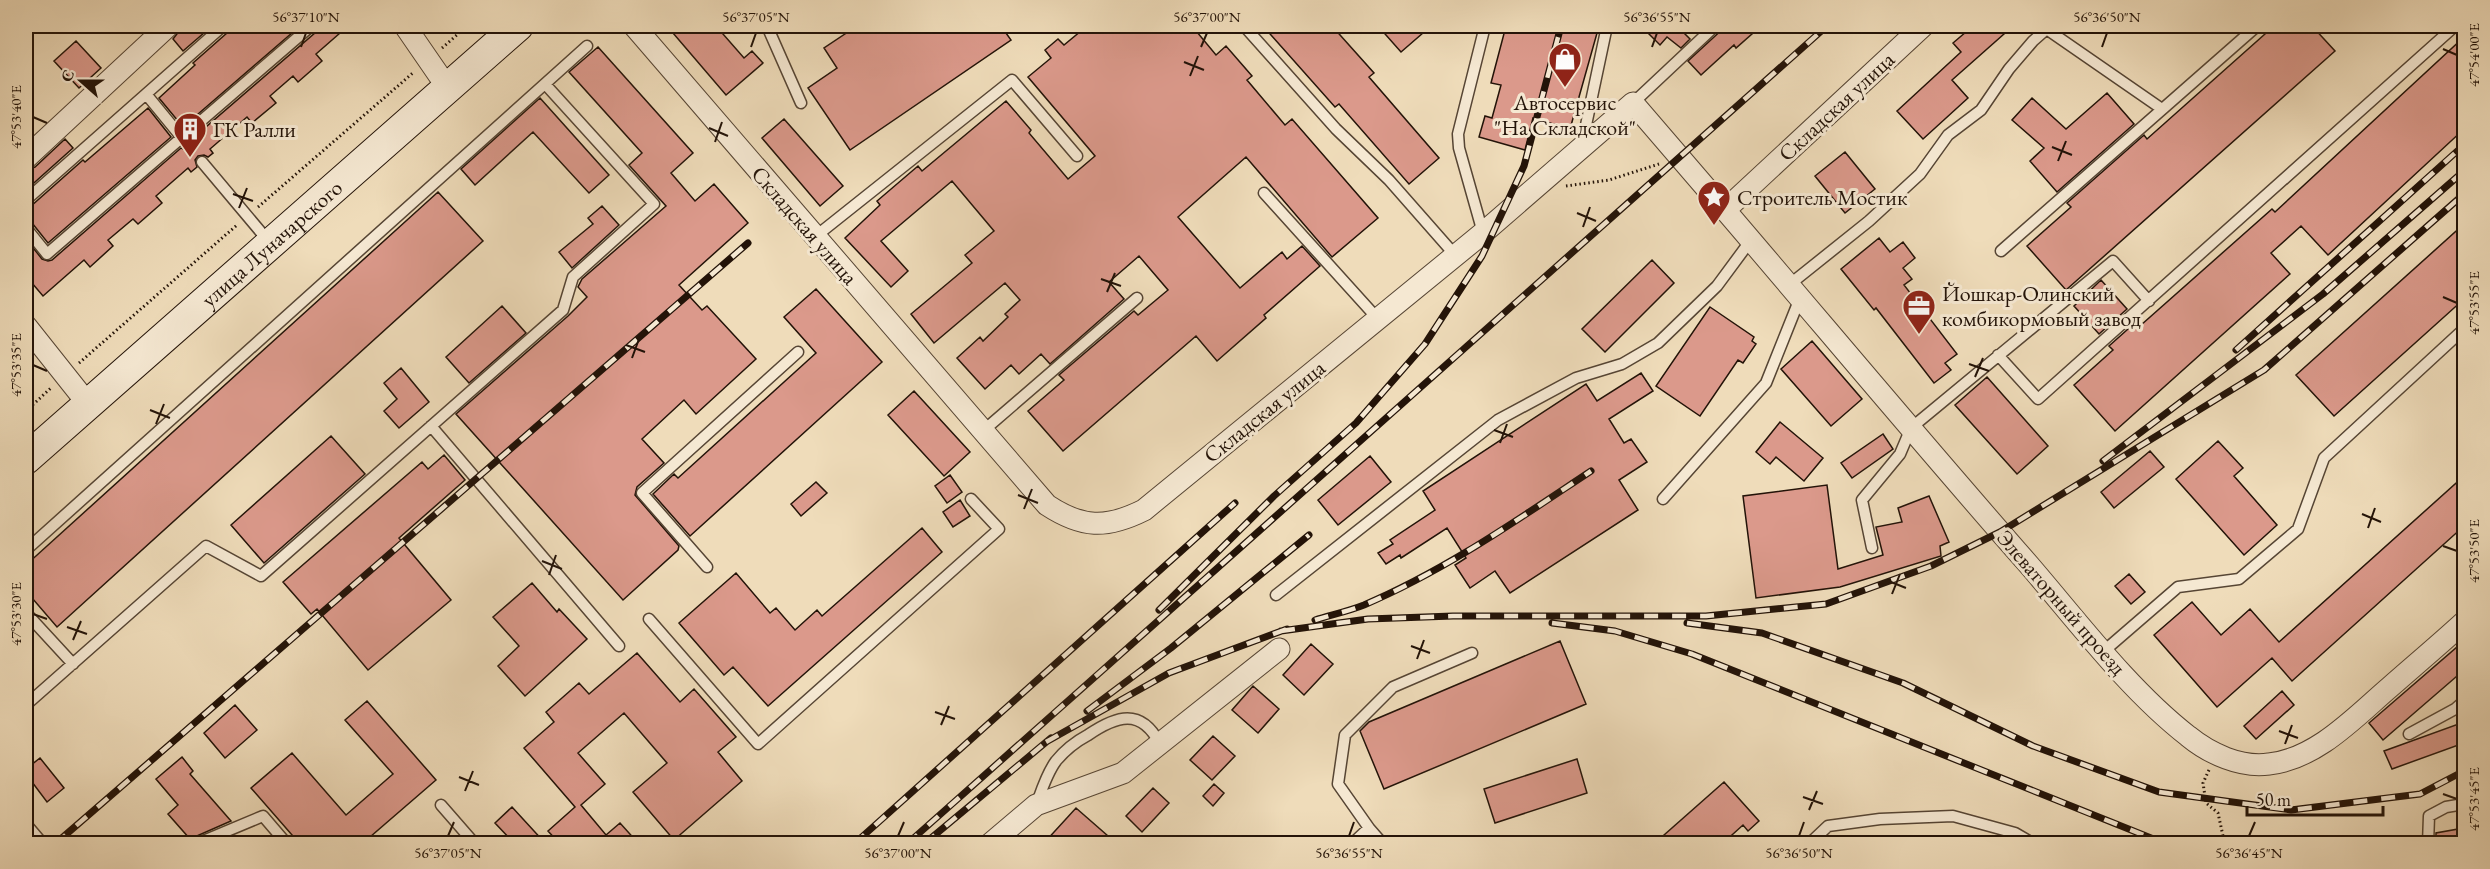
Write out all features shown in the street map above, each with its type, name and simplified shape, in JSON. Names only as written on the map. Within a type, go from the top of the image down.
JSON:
[{"type":"main road","name":"улица Луначарского","points":[[26,459],[518,26]]},
{"type":"street","points":[[26,158],[168,26]]},
{"type":"street","points":[[405,26],[447,87]]},
{"type":"street","name":"Складская улица","points":[[634,26],[1047,505],[1065,517],[1084,524],[1108,523],[1125,519],[1144,510],[1483,232],[1633,103]]},
{"type":"street","name":"Складская улица","points":[[1725,210],[1923,26]]},
{"type":"street","points":[[1633,103],[1725,210]]},
{"type":"street","name":"Элеваторный проезд","points":[[1725,210],[2150,703],[2190,738],[2216,754],[2245,764],[2270,764],[2296,756],[2319,745],[2464,622]]},
{"type":"street","points":[[26,326],[88,404]]},
{"type":"street","points":[[990,843],[1036,805],[1123,773],[1279,649]]},
{"type":"lane","points":[[26,200],[224,26]]},
{"type":"lane","points":[[26,228],[48,254],[184,141],[311,26]]},
{"type":"lane","points":[[767,26],[801,103]]},
{"type":"lane","points":[[1245,26],[1336,129],[1389,180],[1455,255]]},
{"type":"lane","points":[[1483,232],[1459,147],[1458,134],[1485,26]]},
{"type":"lane","points":[[1581,148],[1607,26]]},
{"type":"lane","points":[[1633,103],[1715,26]]},
{"type":"lane","points":[[2001,251],[2257,26]]},
{"type":"lane","points":[[1998,356],[2038,399],[2455,26]]},
{"type":"lane","points":[[1663,499],[1767,383],[1794,291],[1920,174],[1948,135],[1981,110],[2009,69],[2046,27],[2163,109]]},
{"type":"lane","points":[[26,550],[587,46]]},
{"type":"lane","points":[[816,236],[1012,80],[1077,156]]},
{"type":"lane","points":[[26,705],[206,546],[261,576],[563,310],[573,277],[654,204],[545,84]]},
{"type":"lane","points":[[146,94],[184,141]]},
{"type":"lane","points":[[202,162],[270,244]]},
{"type":"lane","points":[[1264,193],[1377,318]]},
{"type":"lane","points":[[1276,595],[1498,420],[1576,378],[1622,364],[1658,343],[1717,286],[1751,240]]},
{"type":"lane","points":[[1872,548],[1862,500],[1900,454],[1911,428],[2113,261],[2149,301]]},
{"type":"lane","points":[[983,431],[1137,298]]},
{"type":"lane","points":[[2104,651],[2178,587],[2239,579],[2298,529],[2324,458],[2464,329]]},
{"type":"lane","points":[[707,567],[642,493],[798,352]]},
{"type":"lane","points":[[431,426],[619,646]]},
{"type":"lane","points":[[649,619],[758,744],[999,529],[971,499]]},
{"type":"lane","points":[[26,612],[73,664]]},
{"type":"lane","points":[[1383,843],[1368,828],[1338,784],[1345,735],[1393,687],[1472,653]]},
{"type":"lane","points":[[2409,734],[2456,709],[2464,701]]},
{"type":"lane","points":[[1036,805],[1054,763],[1069,746],[1106,722],[1124,717],[1141,721],[1154,732],[1160,744]]},
{"type":"lane","points":[[2428,843],[2429,816],[2446,807],[2464,804]]},
{"type":"lane","points":[[441,805],[475,843]]},
{"type":"lane","points":[[196,843],[263,816],[287,843]]},
{"type":"lane","points":[[1809,843],[1828,826],[1880,819],[1953,816],[2015,833],[2034,843]]},
{"type":"lane","points":[[26,824],[43,843]]},
{"type":"lane","points":[[1352,843],[1368,828]]},
{"type":"path","points":[[1532,191],[1609,180],[1681,157]]},
{"type":"path","points":[[2216,754],[2203,783],[2206,803],[2218,813],[2223,836],[2227,843]]},
{"type":"building","points":[[180,26],[212,26],[183,51],[173,39],[180,30]]},
{"type":"building","points":[[230,26],[300,26],[183,127],[159,98],[228,32]]},
{"type":"building","name":"ГК Ралли","points":[[318,26],[348,26],[316,54],[322,61],[298,82],[293,76],[270,96],[276,103],[252,123],[247,117],[210,149],[213,153],[208,157],[198,156],[195,160],[197,167],[191,172],[188,168],[156,196],[162,203],[138,224],[133,219],[108,240],[113,246],[90,267],[84,260],[43,296],[26,276],[26,239],[42,259],[52,260],[181,148],[188,151],[192,149],[194,143],[192,139],[316,32]]},
{"type":"building","points":[[667,26],[716,26],[744,58],[752,51],[763,63],[726,95]]},
{"type":"building","points":[[857,26],[1001,26],[1011,40],[850,150],[808,88],[837,68],[824,48]]},
{"type":"building","points":[[1087,26],[1192,26],[1216,55],[1226,46],[1252,76],[1247,80],[1285,125],[1292,119],[1378,218],[1332,257],[1246,157],[1178,217],[1240,288],[1282,252],[1287,259],[1302,246],[1320,266],[1264,315],[1266,318],[1217,361],[1196,336],[1063,451],[1028,411],[1064,380],[1059,375],[1134,311],[1138,315],[1168,290],[1139,256],[1109,282],[1124,299],[1050,364],[1041,354],[1019,374],[1011,365],[985,389],[957,358],[980,337],[983,341],[1008,317],[1005,314],[1020,300],[1005,283],[934,343],[911,314],[972,263],[965,255],[994,231],[952,181],[881,241],[908,271],[891,287],[845,238],[880,205],[877,201],[918,166],[922,171],[1006,101],[1031,130],[1029,133],[1068,179],[1095,156],[1028,77],[1051,58],[1045,50],[1058,39],[1064,45]]},
{"type":"building","points":[[1263,26],[1332,26],[1374,73],[1369,77],[1439,158],[1409,184],[1339,104],[1335,107]]},
{"type":"building","points":[[1378,26],[1431,26],[1401,52]]},
{"type":"building","points":[[1506,26],[1599,26],[1570,129],[1533,118],[1525,150],[1479,137],[1485,116],[1492,118],[1501,85],[1491,83]]},
{"type":"building","points":[[1641,26],[1677,26],[1690,39],[1681,48],[1667,37],[1660,45]]},
{"type":"building","points":[[1726,26],[1761,26],[1736,48],[1734,45],[1701,75],[1688,61]]},
{"type":"building","points":[[1973,26],[2013,26],[1952,80],[1968,98],[1923,139],[1897,111],[1961,52],[1953,43]]},
{"type":"building","points":[[2274,26],[2312,26],[2335,51],[2066,290],[2027,246],[2071,207],[2067,203],[2144,135],[2147,139]]},
{"type":"building","points":[[2464,37],[2464,129],[2328,255],[2301,226],[2271,253],[2290,274],[2115,431],[2074,385],[2113,350],[2109,346],[2137,321],[2141,325],[2272,209],[2275,212]]},
{"type":"building","points":[[76,41],[101,68],[79,88],[54,61]]},
{"type":"building","points":[[598,47],[693,153],[671,173],[695,201],[714,184],[748,223],[679,285],[702,310],[707,306],[756,359],[696,414],[684,400],[642,439],[664,463],[637,487],[635,495],[679,546],[678,550],[623,600],[456,414],[568,316],[587,297],[578,287],[582,279],[666,206],[629,165],[642,153],[569,72]]},
{"type":"building","points":[[2107,93],[2134,124],[2057,192],[2030,161],[2044,148],[2012,120],[2032,98],[2066,129]]},
{"type":"building","points":[[540,98],[609,175],[589,193],[533,132],[475,185],[461,169]]},
{"type":"building","points":[[148,108],[171,137],[48,243],[32,223],[26,221],[26,207],[31,206],[83,160],[85,162]]},
{"type":"building","points":[[784,119],[843,186],[820,206],[762,138]]},
{"type":"building","points":[[65,139],[73,148],[26,190],[26,170],[35,167]]},
{"type":"building","points":[[1845,152],[1875,189],[1845,213],[1815,176]]},
{"type":"building","points":[[438,192],[483,241],[57,627],[26,591],[26,565]]},
{"type":"building","points":[[602,206],[619,225],[572,268],[559,252],[593,224],[588,218]]},
{"type":"building","points":[[2464,224],[2464,299],[2334,416],[2296,375]]},
{"type":"building","points":[[1879,238],[1890,252],[1903,242],[1915,258],[1903,268],[1912,279],[1904,285],[1957,354],[1945,363],[1951,370],[1934,383],[1876,308],[1874,310],[1841,269]]},
{"type":"building","points":[[1652,260],[1674,283],[1605,352],[1582,329]]},
{"type":"building","points":[[2101,280],[2127,309],[2099,334],[2074,306]]},
{"type":"building","points":[[816,289],[882,362],[690,536],[653,494],[674,474],[678,478],[816,353],[784,317]]},
{"type":"building","points":[[502,306],[526,333],[469,383],[446,357]]},
{"type":"building","points":[[1710,307],[1754,337],[1752,341],[1756,344],[1743,363],[1738,360],[1700,416],[1656,386]]},
{"type":"building","points":[[1812,341],[1862,399],[1831,426],[1781,369]]},
{"type":"building","points":[[401,368],[429,402],[399,428],[384,411],[397,399],[384,383]]},
{"type":"building","points":[[1641,373],[1653,391],[1609,419],[1624,443],[1631,439],[1647,462],[1619,480],[1638,510],[1510,593],[1495,571],[1470,588],[1455,565],[1466,558],[1447,528],[1401,558],[1400,555],[1386,564],[1378,553],[1393,544],[1390,540],[1435,510],[1423,491],[1586,384],[1597,401]]},
{"type":"building","points":[[1987,377],[2048,446],[2017,474],[1955,405]]},
{"type":"building","points":[[914,391],[970,452],[944,476],[888,415]]},
{"type":"building","points":[[1780,422],[1823,458],[1804,481],[1776,457],[1770,464],[1756,452]]},
{"type":"building","points":[[1883,434],[1893,449],[1852,478],[1841,463]]},
{"type":"building","points":[[331,436],[365,474],[264,563],[231,525]]},
{"type":"building","points":[[2218,441],[2243,468],[2234,476],[2277,525],[2244,555],[2176,479]]},
{"type":"building","points":[[2150,451],[2164,467],[2114,508],[2101,492]]},
{"type":"building","points":[[444,455],[465,480],[399,538],[451,600],[368,670],[317,609],[311,614],[283,582],[422,462],[428,469]]},
{"type":"building","points":[[1370,456],[1391,482],[1338,525],[1318,500]]},
{"type":"building","points":[[950,475],[962,492],[947,503],[935,486]]},
{"type":"building","points":[[2464,476],[2464,526],[2292,681],[2272,658],[2217,707],[2154,635],[2192,602],[2221,635],[2250,609],[2279,642]]},
{"type":"building","points":[[816,482],[827,493],[801,516],[791,504]]},
{"type":"building","points":[[1827,485],[1838,569],[1883,555],[1876,527],[1902,522],[1898,508],[1929,496],[1949,542],[1940,546],[1941,556],[1840,587],[1756,598],[1743,496]]},
{"type":"building","points":[[960,500],[970,516],[953,527],[943,512]]},
{"type":"building","points":[[922,528],[942,552],[768,706],[733,667],[724,675],[679,623],[736,573],[770,613],[776,608],[795,630],[817,610],[822,616]]},
{"type":"building","points":[[2129,574],[2145,592],[2131,604],[2115,586]]},
{"type":"building","points":[[532,583],[557,612],[559,609],[587,639],[525,696],[498,666],[519,646],[493,617]]},
{"type":"building","points":[[1560,641],[1586,704],[1384,789],[1360,731],[1369,722]]},
{"type":"building","points":[[2464,641],[2464,670],[2383,740],[2369,723]]},
{"type":"building","points":[[1311,644],[1333,664],[1304,695],[1283,675]]},
{"type":"building","points":[[637,653],[680,702],[694,689],[736,737],[718,752],[742,781],[674,840],[633,792],[667,763],[624,713],[578,753],[605,784],[581,805],[606,835],[620,823],[638,843],[559,843],[548,831],[575,807],[524,748],[554,722],[546,712],[579,683],[589,694]]},
{"type":"building","points":[[1253,686],[1279,709],[1258,733],[1232,710]]},
{"type":"building","points":[[2282,691],[2294,705],[2256,739],[2244,726]]},
{"type":"building","points":[[367,701],[436,780],[363,843],[299,843],[251,788],[292,753],[346,815],[393,774],[345,720]]},
{"type":"building","points":[[235,705],[257,730],[225,758],[204,733]]},
{"type":"building","points":[[2464,722],[2464,743],[2392,769],[2384,751]]},
{"type":"building","points":[[1213,736],[1235,756],[1212,780],[1190,760]]},
{"type":"building","points":[[182,757],[193,771],[190,774],[231,821],[190,839],[168,814],[178,805],[156,779]]},
{"type":"building","points":[[40,758],[64,788],[47,802],[26,774],[26,769]]},
{"type":"building","points":[[1577,759],[1587,793],[1495,823],[1484,789]]},
{"type":"building","points":[[1724,782],[1759,821],[1748,831],[1743,825],[1723,843],[1655,843]]},
{"type":"building","points":[[1214,784],[1224,793],[1213,806],[1203,796]]},
{"type":"building","points":[[1153,788],[1169,803],[1142,832],[1126,816]]},
{"type":"building","points":[[512,807],[545,843],[514,843],[495,823]]},
{"type":"building","points":[[1076,808],[1116,843],[1044,843]]},
{"type":"building","points":[[2464,828],[2464,843],[2436,843],[2436,833]]},
{"type":"railway","points":[[1159,610],[1274,496],[1356,423],[1425,344],[1482,256],[1524,166],[1561,26]]},
{"type":"railway","points":[[907,844],[1827,26]]},
{"type":"railway","points":[[2236,350],[2464,145]]},
{"type":"railway","points":[[2103,461],[2323,294],[2464,171]]},
{"type":"railway","points":[[1281,631],[1368,619],[1453,616],[1706,616],[1826,604],[1931,566],[2000,532],[2264,370],[2464,194]]},
{"type":"railway","points":[[55,844],[748,243]]},
{"type":"railway","points":[[1315,620],[1364,605],[1424,576],[1481,543],[1591,471]]},
{"type":"railway","points":[[854,844],[1235,503]]},
{"type":"railway","points":[[1087,711],[1171,648],[1309,535]]},
{"type":"railway","points":[[1552,623],[1615,631],[1692,654],[2166,844]]},
{"type":"railway","points":[[1687,623],[1762,633],[1903,683],[2033,746],[2159,792],[2291,810],[2420,794],[2464,771]]},
{"type":"railway","points":[[1046,742],[1169,673],[1287,629]]},
{"type":"railway","points":[[924,844],[1051,738]]},
{"type":"place","name":"Автосервис \"На Складской\"","points":[[1565,88]]},
{"type":"place","name":"ГК Ралли","points":[[190,158]]},
{"type":"place","name":"Строитель Мостик","points":[[1714,226]]},
{"type":"place","name":"Йошкар-Олинский комбикормовый завод","points":[[1919,335]]}]
